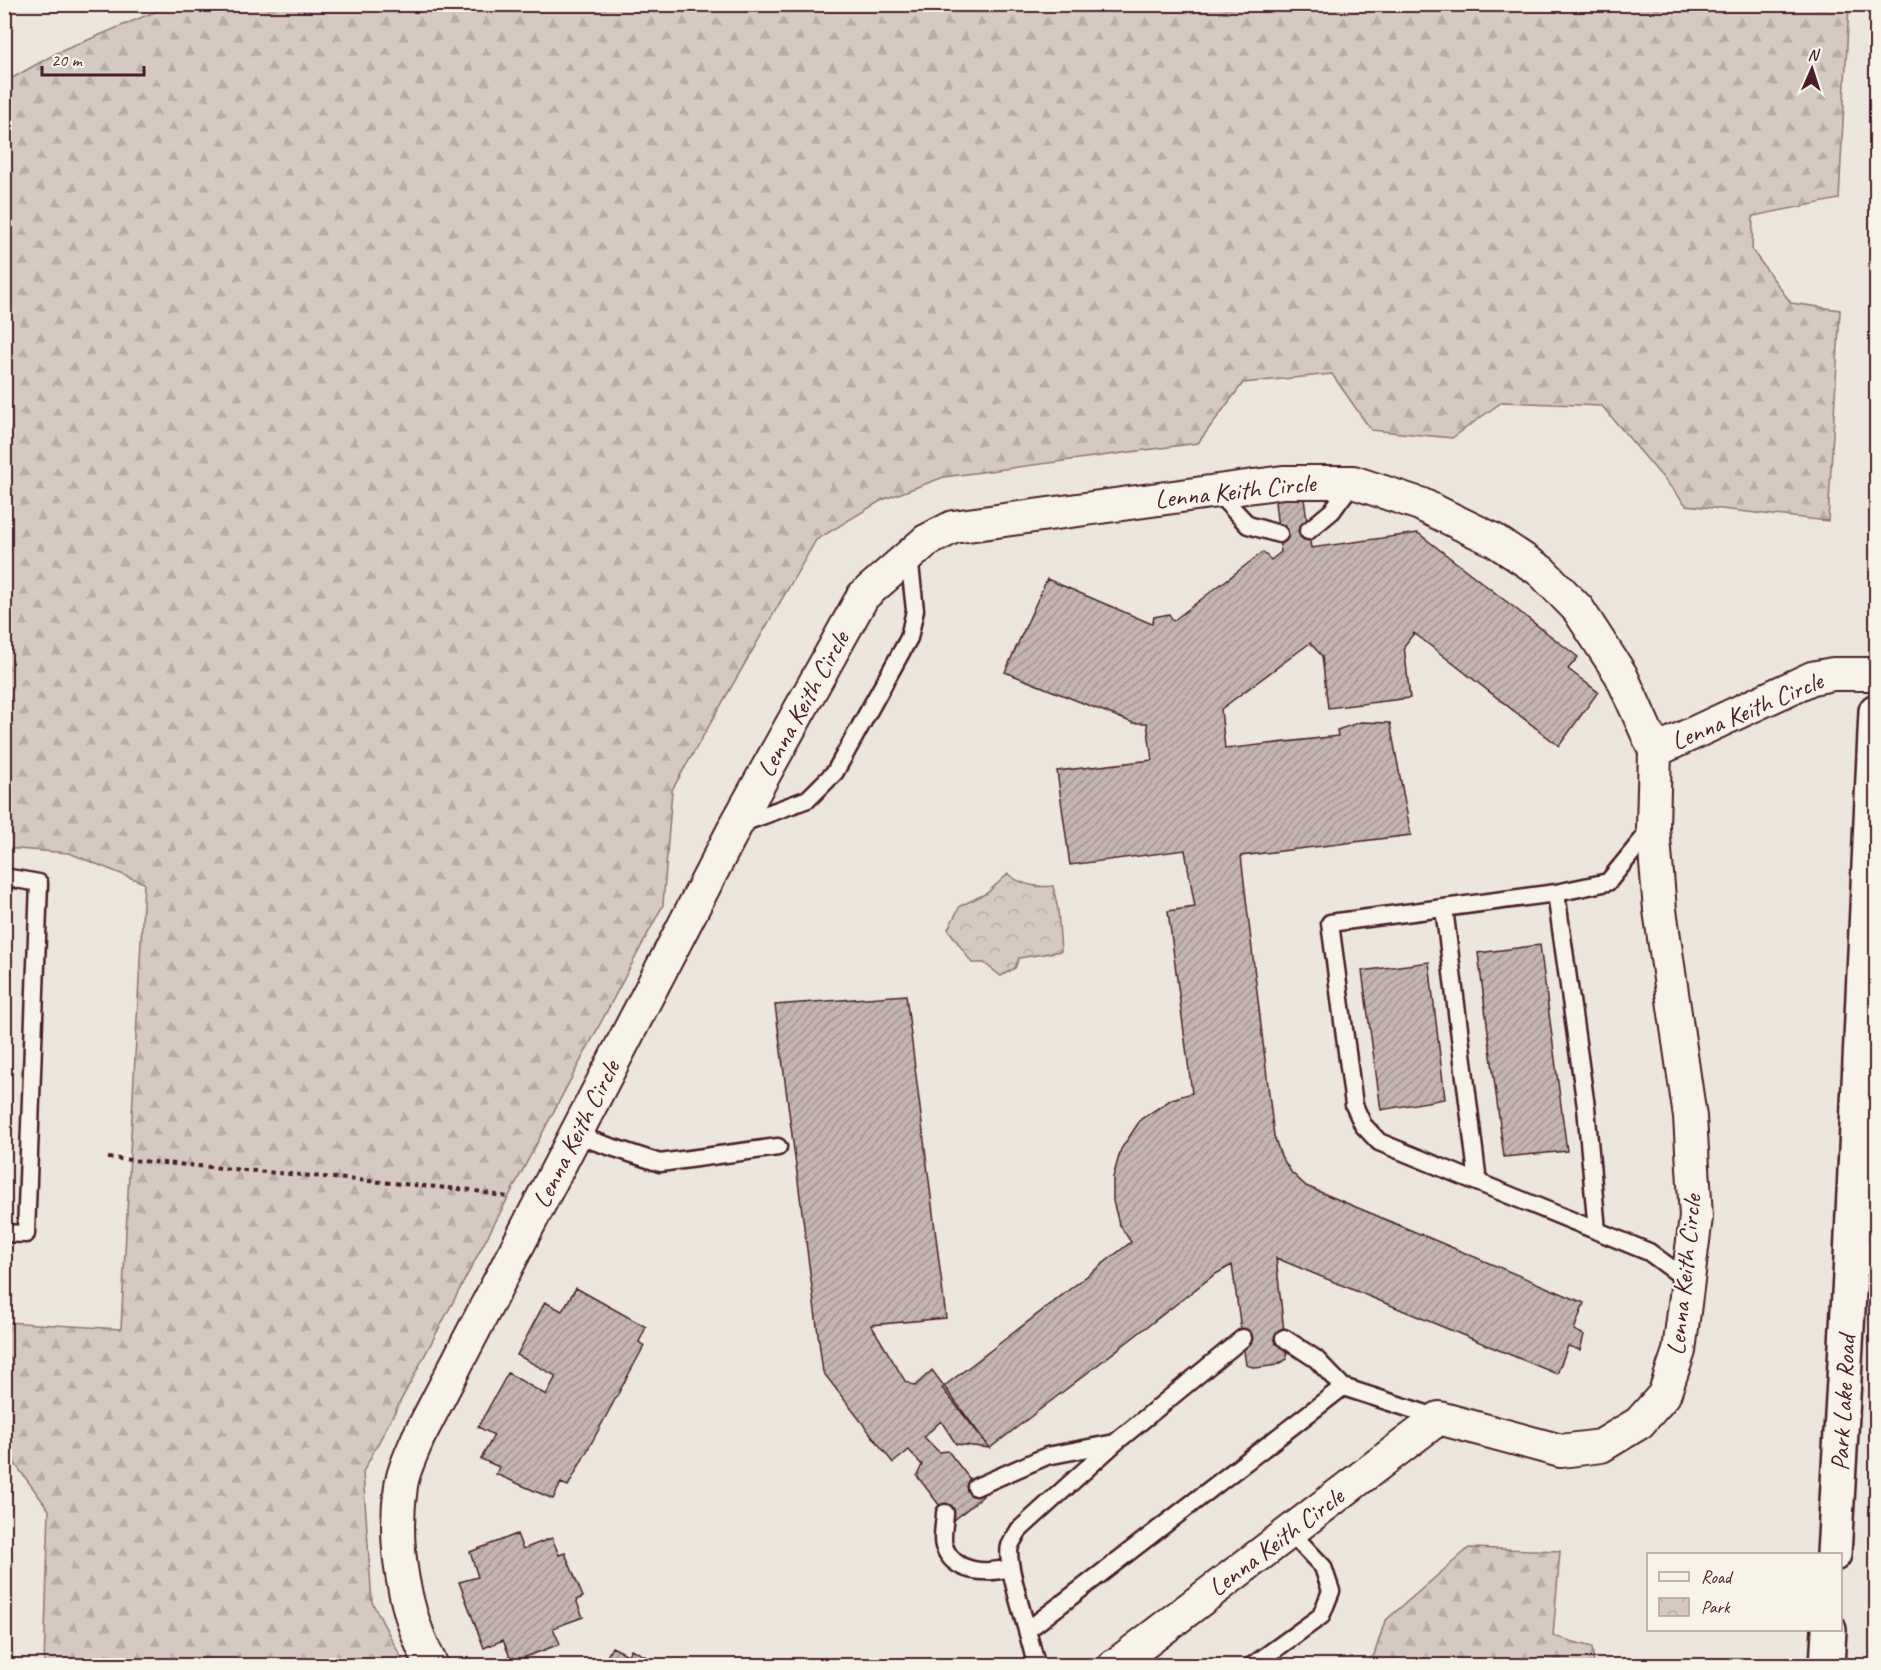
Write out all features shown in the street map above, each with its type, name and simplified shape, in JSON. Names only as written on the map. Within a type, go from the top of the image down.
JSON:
[{"type":"street","name":"Lenna Keith Circle","points":[[432,1665],[423,1649],[407,1602],[399,1545],[401,1485],[418,1438],[736,825],[863,596],[926,541],[953,527],[1284,482],[1353,482],[1420,504],[1494,540],[1540,572],[1578,609],[1621,675],[1655,751],[1653,827],[1660,910],[1690,1117],[1696,1218],[1679,1351],[1665,1395],[1640,1423],[1601,1446],[1561,1451],[1439,1418],[1114,1665]]},
{"type":"street","name":"Lenna Keith Circle","points":[[1655,751],[1812,678],[1833,674],[1876,674]]},
{"type":"street","name":"Park Lake Road","points":[[1834,1553],[1864,1258],[1876,711]]},
{"type":"street","points":[[1827,1665],[1829,1631]]},
{"type":"lane","points":[[1308,531],[1332,511],[1353,482]]},
{"type":"lane","points":[[1216,490],[1248,525],[1279,534]]},
{"type":"lane","points":[[736,825],[808,799],[835,771],[909,638],[915,610],[909,555]]},
{"type":"lane","points":[[1653,827],[1608,882],[1556,893],[1330,923],[1353,1105],[1363,1125],[1379,1142],[1649,1252],[1687,1280]]},
{"type":"lane","points":[[4,877],[39,883],[26,1234],[4,1233]]},
{"type":"lane","points":[[1556,893],[1586,1107],[1597,1231]]},
{"type":"lane","points":[[1444,908],[1478,1182]]},
{"type":"lane","points":[[575,1135],[660,1163],[778,1147]]},
{"type":"lane","points":[[1036,1665],[1029,1629],[1009,1568],[1009,1547],[1019,1530],[1116,1442],[1243,1338]]},
{"type":"lane","points":[[1284,1338],[1316,1359],[1343,1387],[1439,1418]]},
{"type":"lane","points":[[1029,1629],[1343,1387]]},
{"type":"lane","points":[[976,1487],[1047,1456],[1116,1442]]},
{"type":"lane","points":[[945,1513],[944,1545],[953,1559],[969,1569],[989,1574],[1009,1568]]},
{"type":"lane","points":[[1252,1665],[1321,1616],[1331,1591],[1323,1568],[1290,1532]]},
{"type":"path","points":[[108,1158],[471,1190],[514,1198],[537,1209]]},
{"type":"green space","points":[[171,5],[1849,5],[1839,199],[1753,216],[1752,250],[1791,303],[1840,310],[1828,521],[1686,505],[1602,406],[1502,402],[1452,438],[1371,430],[1332,374],[1243,383],[1198,443],[944,477],[882,500],[816,540],[672,790],[663,905],[363,1472],[372,1602],[405,1665],[44,1665],[49,1510],[5,1450],[5,1322],[121,1329],[144,883],[69,853],[5,848],[5,82],[57,53]]},
{"type":"green space","points":[[1008,874],[1029,885],[1053,886],[1058,910],[1061,951],[1019,958],[1015,968],[1001,976],[984,963],[972,963],[948,929],[960,906],[987,893]]},
{"type":"green space","points":[[1469,1548],[1560,1551],[1553,1636],[1592,1647],[1594,1665],[1363,1665],[1374,1655],[1385,1621]]},
{"type":"building","points":[[1297,495],[1304,499],[1311,548],[1418,533],[1578,657],[1568,669],[1598,692],[1559,746],[1414,633],[1404,646],[1410,698],[1328,708],[1322,656],[1310,643],[1221,709],[1225,749],[1338,736],[1337,730],[1361,722],[1390,723],[1411,835],[1241,856],[1274,1136],[1281,1156],[1291,1172],[1306,1186],[1584,1303],[1574,1330],[1584,1335],[1580,1350],[1568,1346],[1557,1374],[1276,1258],[1287,1359],[1277,1365],[1256,1368],[1246,1365],[1232,1265],[1214,1275],[990,1448],[942,1388],[1131,1242],[1119,1224],[1113,1201],[1113,1177],[1121,1149],[1141,1119],[1172,1099],[1192,1093],[1168,911],[1195,907],[1185,850],[1070,865],[1057,771],[1152,760],[1147,723],[1133,723],[1005,672],[1047,579],[1152,624],[1154,617],[1169,614],[1173,621],[1263,552],[1271,560],[1281,552],[1275,503],[1279,497]]},
{"type":"building","points":[[1540,945],[1567,1151],[1504,1157],[1478,953]]},
{"type":"building","points":[[1429,962],[1445,1099],[1381,1110],[1362,971]]},
{"type":"building","points":[[906,995],[946,1318],[871,1325],[905,1381],[915,1386],[932,1370],[990,1448],[956,1444],[941,1421],[924,1437],[939,1452],[948,1451],[983,1496],[952,1522],[917,1476],[922,1465],[909,1450],[893,1463],[823,1372],[775,1005]]},
{"type":"building","points":[[576,1288],[646,1327],[639,1342],[644,1346],[568,1486],[561,1483],[553,1499],[496,1474],[499,1467],[481,1459],[494,1435],[478,1427],[508,1373],[546,1395],[556,1376],[517,1355],[545,1302],[562,1311]]},
{"type":"building","points":[[517,1534],[523,1549],[552,1538],[559,1555],[565,1553],[583,1597],[576,1600],[583,1617],[553,1628],[560,1644],[512,1662],[503,1640],[484,1648],[459,1582],[478,1577],[470,1552]]},
{"type":"building","points":[[612,1647],[628,1655],[631,1649],[664,1666],[602,1666]]}]
